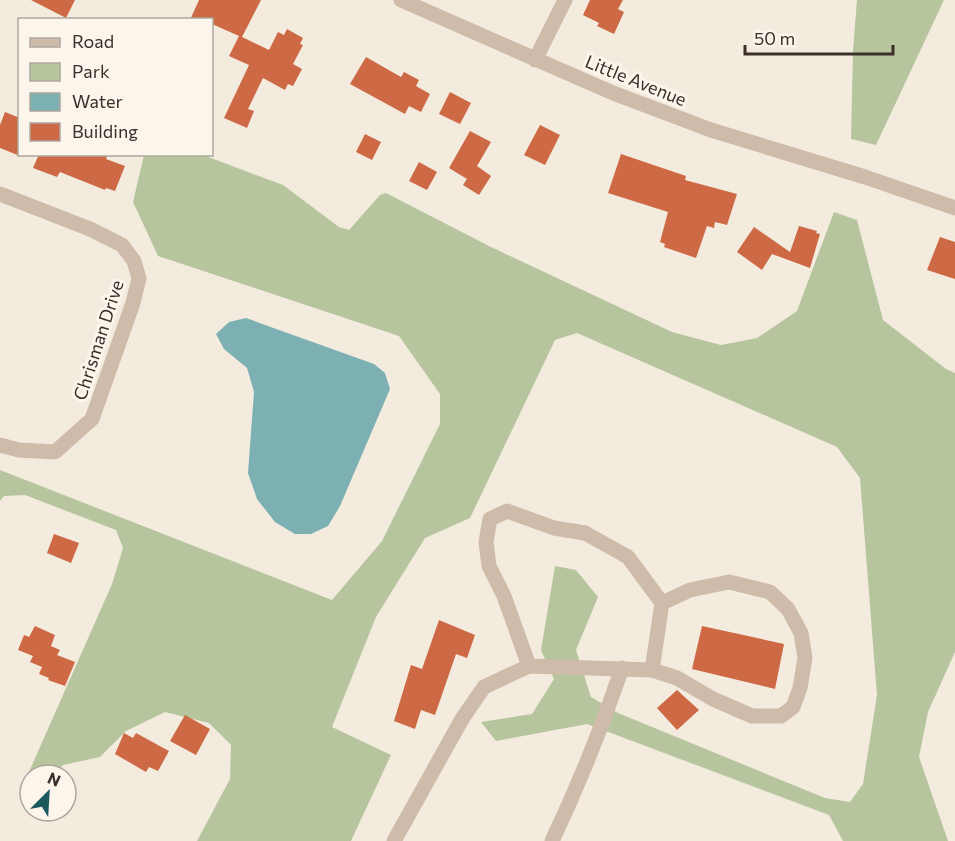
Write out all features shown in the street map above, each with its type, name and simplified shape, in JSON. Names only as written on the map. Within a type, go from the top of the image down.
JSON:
[{"type":"street","name":"Little Avenue","points":[[401,0],[613,93],[711,130],[865,177],[955,208]]},
{"type":"street","points":[[535,60],[565,0]]},
{"type":"street","name":"Chrisman Drive","points":[[0,194],[90,229],[122,245],[134,261],[139,278],[133,303],[92,419],[55,452],[19,450],[0,445]]},
{"type":"street","points":[[529,666],[504,596],[489,566],[486,542],[490,519],[507,511],[554,528],[585,532],[628,557],[662,603],[652,670]]},
{"type":"street","points":[[394,841],[462,719],[484,687],[529,666],[652,670],[677,678],[713,699],[752,716],[781,716],[793,707],[800,688],[805,658],[801,633],[788,609],[770,592],[729,582],[690,590],[662,603]]},
{"type":"street","points":[[552,841],[603,724],[622,668]]},
{"type":"green space","points":[[857,0],[944,0],[876,145],[851,139],[853,50]]},
{"type":"green space","points":[[144,156],[206,156],[283,185],[339,227],[349,230],[380,195],[386,193],[491,247],[672,332],[721,345],[757,338],[797,311],[834,212],[857,220],[883,320],[946,369],[955,373],[955,652],[928,712],[919,757],[948,841],[843,841],[829,815],[587,724],[496,741],[481,722],[532,714],[554,679],[541,650],[555,566],[576,570],[598,597],[576,650],[591,697],[618,713],[825,798],[850,802],[863,784],[877,695],[860,478],[837,447],[577,333],[555,340],[470,518],[425,538],[376,617],[332,727],[391,755],[351,841],[197,841],[230,779],[231,745],[209,723],[165,712],[126,731],[100,757],[72,763],[33,763],[112,584],[123,548],[116,530],[25,495],[4,496],[0,501],[0,470],[332,600],[382,541],[440,424],[440,394],[399,336],[158,256],[133,202]]},
{"type":"water","points":[[246,318],[374,364],[385,373],[390,389],[340,506],[328,526],[311,534],[295,534],[275,522],[257,499],[248,473],[254,392],[247,368],[224,349],[216,334],[229,322]]},
{"type":"building","points":[[31,0],[75,0],[66,18]]},
{"type":"building","points":[[199,0],[261,0],[242,37],[269,50],[278,32],[284,35],[287,29],[303,38],[300,44],[303,45],[293,64],[302,69],[293,86],[288,84],[285,90],[263,78],[248,109],[254,111],[247,128],[224,118],[249,65],[229,56],[239,36],[213,24],[213,18],[191,18]]},
{"type":"building","points":[[590,0],[623,0],[618,9],[624,12],[614,34],[597,26],[599,23],[583,15]]},
{"type":"building","points":[[366,57],[401,77],[404,72],[419,80],[416,86],[430,94],[421,112],[409,106],[405,114],[350,84]]},
{"type":"building","points":[[450,92],[471,103],[460,124],[439,114]]},
{"type":"building","points":[[5,112],[18,117],[18,155],[0,148],[0,125]]},
{"type":"building","points":[[540,125],[560,135],[545,165],[524,155]]},
{"type":"building","points":[[470,131],[491,142],[477,166],[491,176],[479,195],[463,185],[467,179],[449,168]]},
{"type":"building","points":[[365,134],[381,142],[372,160],[356,152]]},
{"type":"building","points":[[621,154],[686,176],[685,180],[737,194],[727,225],[715,222],[714,228],[707,226],[696,258],[664,247],[665,244],[660,242],[668,212],[608,193]]},
{"type":"building","points":[[38,156],[107,156],[106,159],[125,166],[115,191],[106,188],[105,190],[60,172],[57,177],[33,168]]},
{"type":"building","points":[[419,162],[437,172],[427,190],[409,181]]},
{"type":"building","points":[[799,226],[820,234],[810,268],[772,254],[762,270],[737,252],[754,227],[790,252]]},
{"type":"building","points":[[940,237],[955,242],[955,279],[927,270]]},
{"type":"building","points":[[54,534],[79,543],[71,563],[47,553]]},
{"type":"building","points":[[439,620],[475,635],[467,658],[456,654],[435,715],[421,710],[415,729],[394,721],[411,665],[422,669]]},
{"type":"building","points":[[35,626],[55,635],[51,646],[60,650],[57,655],[75,662],[65,686],[39,674],[42,667],[30,662],[33,656],[18,650],[24,635],[29,637]]},
{"type":"building","points":[[702,626],[784,644],[775,689],[692,669]]},
{"type":"building","points":[[677,690],[699,710],[677,730],[657,708]]},
{"type":"building","points":[[185,715],[210,729],[196,755],[170,741]]},
{"type":"building","points":[[124,733],[133,738],[136,733],[169,751],[158,771],[149,767],[146,772],[115,754]]}]
